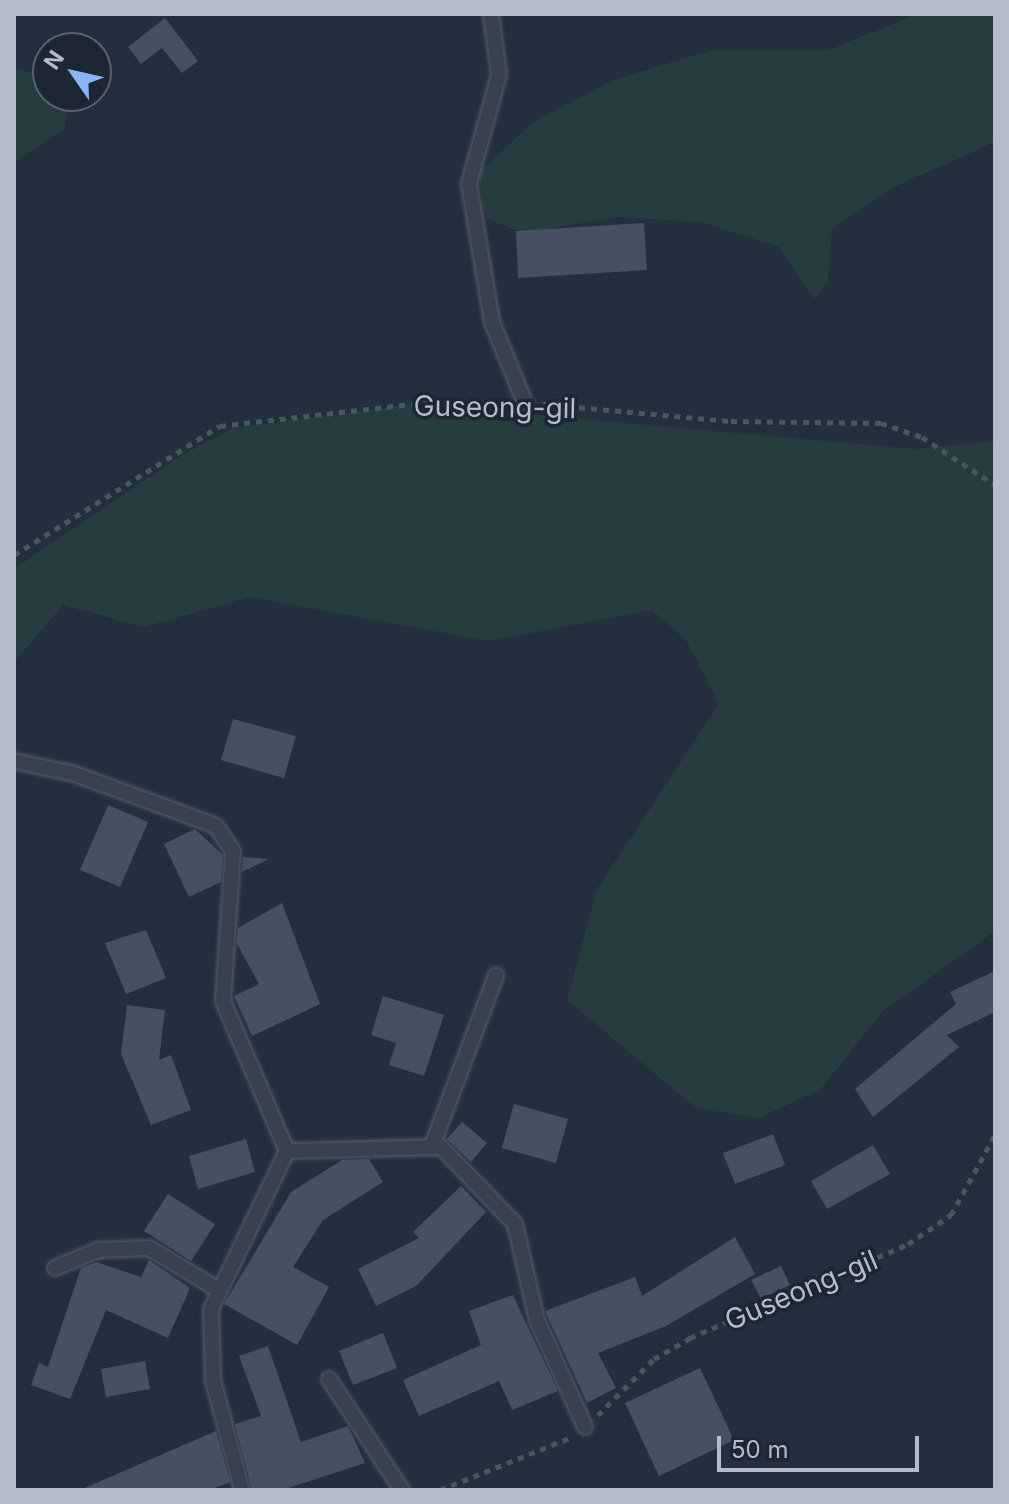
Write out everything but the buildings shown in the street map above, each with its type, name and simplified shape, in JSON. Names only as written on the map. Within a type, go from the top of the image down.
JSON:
[{"type":"lane","points":[[491,14],[499,75],[469,184],[492,322],[525,403]]},
{"type":"lane","points":[[14,761],[75,774],[216,826],[233,851],[223,1001],[287,1151],[211,1309],[213,1380],[242,1490]]},
{"type":"lane","points":[[432,1146],[496,976]]},
{"type":"lane","points":[[287,1151],[441,1147],[515,1224],[537,1320],[585,1427]]},
{"type":"lane","points":[[55,1268],[98,1250],[149,1248],[219,1290]]},
{"type":"lane","points":[[329,1379],[402,1490]]},
{"type":"path","name":"Guseong-gil","points":[[14,555],[220,426],[435,401],[525,403],[731,421],[881,423],[945,450],[995,485]]},
{"type":"path","name":"Guseong-gil","points":[[440,1490],[536,1457],[585,1427],[654,1359],[908,1244],[951,1215],[995,1135]]},
{"type":"green space","points":[[918,14],[995,14],[995,142],[892,188],[832,229],[828,281],[814,299],[779,247],[701,222],[617,217],[525,233],[486,219],[478,173],[535,121],[614,80],[712,50],[828,50]]},
{"type":"green space","points":[[14,67],[32,73],[32,112],[68,112],[64,129],[14,162]]},
{"type":"green space","points":[[414,404],[915,449],[995,441],[995,931],[882,1012],[820,1090],[758,1118],[696,1108],[567,1000],[597,889],[719,704],[686,640],[652,610],[488,641],[250,597],[144,627],[63,605],[14,662],[14,569],[182,455],[234,428]]}]
